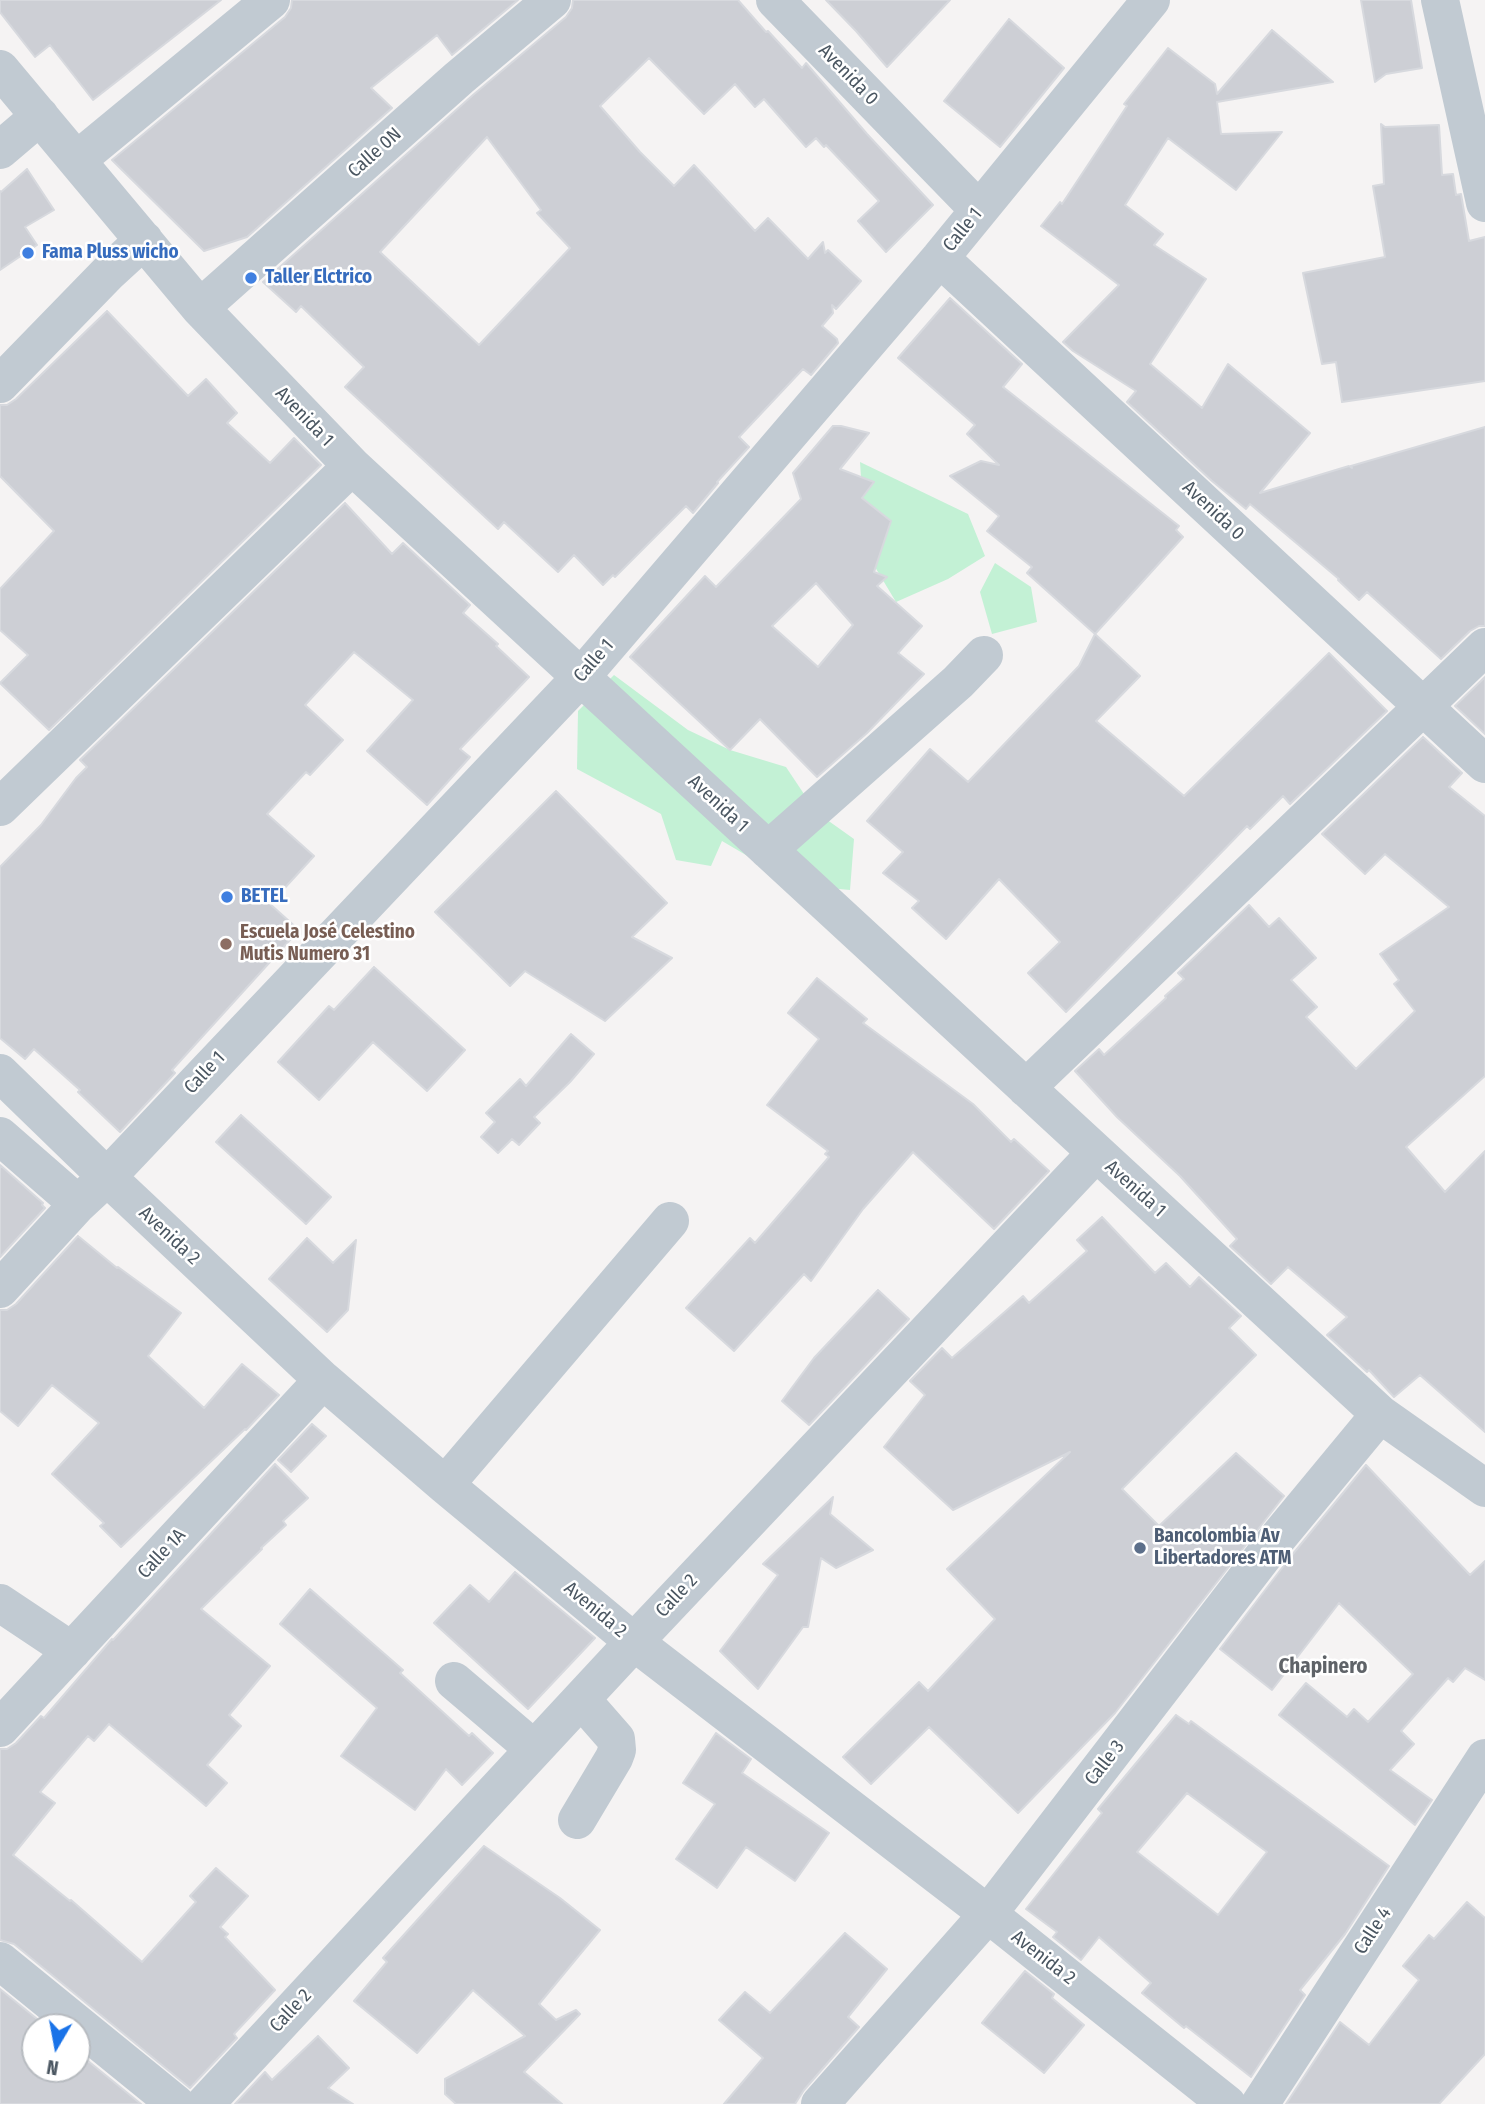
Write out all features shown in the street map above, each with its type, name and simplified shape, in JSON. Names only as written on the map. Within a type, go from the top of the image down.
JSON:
[{"type":"street","points":[[77,160],[271,0]]},
{"type":"street","name":"Calle 0N","points":[[200,308],[459,78],[552,0]]},
{"type":"street","name":"Avenida 0","points":[[775,0],[979,210]]},
{"type":"street","name":"Calle 1","points":[[0,1289],[581,677],[940,258],[1151,0]]},
{"type":"street","points":[[1440,0],[1485,203]]},
{"type":"street","name":"Avenida 1","points":[[0,69],[200,308],[352,466],[1380,1414],[1485,1488]]},
{"type":"street","points":[[0,150],[40,116]]},
{"type":"street","points":[[0,384],[108,273],[144,240]]},
{"type":"street","name":"Avenida 0","points":[[940,258],[1485,764]]},
{"type":"street","points":[[0,807],[352,466]]},
{"type":"street","points":[[1026,1088],[1485,648]]},
{"type":"street","points":[[768,850],[958,682],[984,655]]},
{"type":"street","name":"Avenida 2","points":[[0,1073],[323,1380],[445,1485],[634,1642],[988,1914],[1227,2104]]},
{"type":"street","points":[[0,1136],[78,1204]]},
{"type":"street","name":"Calle 2","points":[[205,2104],[634,1642],[1096,1153]]},
{"type":"street","points":[[445,1485],[670,1221]]},
{"type":"street","name":"Calle 1A","points":[[0,1728],[323,1380]]},
{"type":"street","name":"Calle 3","points":[[820,2104],[988,1914],[1275,1541],[1380,1414]]},
{"type":"street","points":[[0,1603],[72,1651]]},
{"type":"street","points":[[454,1681],[534,1749]]},
{"type":"street","points":[[577,1820],[617,1750],[616,1739],[581,1699]]},
{"type":"street","name":"Calle 4","points":[[1260,2104],[1485,1758]]},
{"type":"street","points":[[0,1961],[176,2104]]},
{"type":"green space","points":[[860,462],[968,514],[985,556],[948,579],[896,602],[866,552]]},
{"type":"green space","points":[[995,563],[1031,587],[1037,622],[992,634],[980,592]]},
{"type":"green space","points":[[614,675],[688,730],[730,750],[786,767],[816,812],[854,839],[850,890],[797,885],[722,841],[711,866],[676,860],[661,814],[577,769],[578,711]]},
{"type":"building","points":[[0,0],[221,0],[93,100],[50,45],[35,57],[0,12]]},
{"type":"building","points":[[292,0],[518,0],[452,55],[437,35],[371,88],[392,108],[247,237],[204,251],[112,160],[285,17],[291,8]]},
{"type":"building","points":[[573,0],[738,0],[802,68],[806,63],[933,205],[886,252],[858,221],[879,201],[826,145],[824,147],[816,138],[806,147],[764,99],[755,107],[735,84],[704,114],[649,58],[600,106],[674,186],[694,165],[755,231],[768,218],[808,259],[823,242],[825,253],[828,250],[861,281],[836,309],[832,305],[833,313],[822,326],[838,343],[811,375],[803,369],[739,437],[749,447],[693,513],[686,506],[615,577],[613,575],[603,585],[574,555],[558,572],[504,522],[498,529],[345,387],[364,367],[301,306],[296,312],[263,282],[473,95],[566,17],[572,8]],"holes":[[[487,137],[541,210],[537,213],[570,248],[479,345],[380,252]]]},
{"type":"building","points":[[826,0],[950,0],[887,67]]},
{"type":"building","points":[[1361,0],[1411,0],[1422,68],[1386,74],[1375,82]]},
{"type":"building","points":[[1009,19],[1064,68],[1000,147],[944,101]]},
{"type":"building","points":[[1272,30],[1333,82],[1217,102],[1221,134],[1282,132],[1236,190],[1168,138],[1125,205],[1163,234],[1154,245],[1206,279],[1150,364],[1202,408],[1228,364],[1310,433],[1260,493],[1485,427],[1485,626],[1470,631],[1441,659],[1367,592],[1359,600],[1339,579],[1250,504],[1246,509],[1212,481],[1127,402],[1136,391],[1063,342],[1119,285],[1041,226],[1060,202],[1062,204],[1127,106],[1124,104],[1168,48],[1215,84],[1217,94]]},
{"type":"building","points":[[1381,124],[1385,127],[1439,125],[1442,175],[1453,174],[1456,195],[1461,194],[1469,241],[1485,237],[1485,381],[1342,402],[1336,362],[1322,364],[1303,273],[1385,257],[1373,186],[1384,184]]},
{"type":"building","points":[[27,169],[54,210],[25,227],[37,245],[0,270],[0,191]]},
{"type":"building","points":[[950,298],[1022,364],[1003,387],[1179,526],[1176,530],[1183,537],[1095,634],[1027,573],[1032,567],[987,531],[999,516],[950,476],[981,461],[999,465],[967,434],[975,425],[898,358]]},
{"type":"building","points":[[107,311],[188,396],[206,379],[237,413],[227,423],[270,463],[294,438],[321,465],[49,730],[0,683],[28,655],[0,630],[0,589],[54,531],[0,476],[0,405],[7,405],[16,399]]},
{"type":"building","points":[[833,426],[869,433],[840,469],[874,482],[862,498],[891,521],[874,572],[887,577],[877,586],[922,626],[898,653],[924,674],[867,733],[817,777],[760,719],[730,750],[630,657],[705,576],[716,587],[801,499],[793,473]],"holes":[[[816,583],[853,625],[818,667],[772,626]]]},
{"type":"building","points":[[345,503],[392,554],[403,543],[470,605],[463,613],[498,644],[496,646],[529,677],[460,749],[470,757],[427,805],[367,751],[413,700],[354,652],[305,705],[343,740],[310,775],[306,772],[267,814],[314,856],[270,904],[299,930],[172,1070],[175,1073],[120,1132],[78,1092],[80,1090],[34,1049],[25,1059],[0,1038],[0,867],[41,825],[87,767],[80,760]]},
{"type":"building","points":[[1095,634],[1140,676],[1096,721],[1184,796],[1329,653],[1387,711],[1290,804],[1283,796],[1250,829],[1247,826],[1066,1012],[1028,973],[1060,942],[999,879],[946,939],[912,908],[919,901],[883,873],[903,852],[867,821],[930,749],[968,782],[1079,666]]},
{"type":"building","points":[[1485,677],[1485,734],[1455,706]]},
{"type":"building","points":[[1423,737],[1462,773],[1449,787],[1485,816],[1485,1076],[1406,1147],[1445,1192],[1485,1151],[1485,1432],[1420,1375],[1394,1397],[1369,1370],[1367,1372],[1327,1335],[1347,1317],[1288,1267],[1271,1284],[1230,1246],[1237,1239],[1180,1176],[1117,1117],[1075,1071],[1099,1049],[1104,1055],[1166,998],[1165,996],[1184,979],[1178,973],[1249,905],[1269,927],[1279,918],[1316,958],[1291,980],[1317,1007],[1306,1017],[1356,1069],[1415,1011],[1394,984],[1399,980],[1380,954],[1449,907],[1385,854],[1365,874],[1322,834]]},
{"type":"building","points":[[556,791],[667,903],[632,937],[672,958],[605,1021],[525,971],[510,986],[435,912]]},
{"type":"building","points":[[374,967],[465,1050],[427,1091],[373,1042],[319,1100],[278,1062],[329,1006],[334,1010]]},
{"type":"building","points":[[817,978],[867,1019],[863,1023],[973,1104],[1011,1142],[1014,1139],[1049,1171],[994,1229],[913,1152],[863,1209],[811,1281],[804,1274],[734,1351],[686,1308],[750,1238],[755,1243],[829,1157],[825,1154],[828,1151],[767,1105],[819,1039],[788,1013]]},
{"type":"building","points":[[571,1034],[594,1054],[534,1117],[540,1123],[519,1145],[512,1139],[498,1153],[481,1137],[495,1122],[486,1113],[520,1079],[526,1086]]},
{"type":"building","points":[[241,1115],[331,1197],[306,1224],[216,1142]]},
{"type":"building","points":[[0,1165],[43,1203],[45,1208],[0,1257]]},
{"type":"building","points":[[1102,1217],[1155,1273],[1166,1263],[1190,1287],[1199,1277],[1241,1316],[1229,1328],[1256,1355],[1122,1489],[1159,1526],[1236,1453],[1284,1496],[1115,1713],[1018,1813],[929,1727],[871,1784],[843,1757],[919,1682],[928,1691],[995,1619],[947,1569],[1070,1452],[953,1510],[884,1447],[925,1395],[910,1381],[942,1348],[952,1358],[1023,1296],[1029,1303],[1087,1251],[1077,1240]]},
{"type":"building","points":[[78,1236],[117,1268],[181,1313],[148,1356],[204,1408],[242,1364],[279,1395],[246,1430],[121,1547],[100,1526],[104,1523],[52,1474],[99,1423],[52,1385],[18,1426],[0,1411],[0,1310],[7,1310],[16,1304]]},
{"type":"building","points":[[307,1238],[333,1263],[356,1240],[348,1310],[327,1332],[269,1279]]},
{"type":"building","points":[[878,1290],[909,1319],[809,1425],[782,1401],[814,1358]]},
{"type":"building","points":[[312,1424],[326,1436],[291,1472],[278,1460]]},
{"type":"building","points":[[275,1464],[308,1498],[283,1521],[286,1525],[201,1609],[270,1666],[229,1715],[241,1726],[207,1765],[227,1783],[206,1806],[109,1724],[94,1741],[88,1736],[40,1792],[55,1803],[13,1855],[71,1900],[142,1962],[196,1902],[190,1896],[216,1868],[248,1896],[220,1927],[228,1934],[225,1937],[275,1990],[234,2034],[237,2038],[190,2088],[14,1944],[0,1940],[0,1749],[7,1749],[16,1743],[41,1716],[44,1718],[112,1639]]},
{"type":"building","points":[[1366,1465],[1470,1575],[1485,1561],[1485,1680],[1465,1668],[1453,1682],[1448,1678],[1401,1731],[1414,1744],[1390,1770],[1432,1800],[1415,1825],[1279,1715],[1306,1683],[1347,1717],[1354,1709],[1368,1722],[1413,1674],[1339,1603],[1272,1690],[1220,1649]]},
{"type":"building","points":[[833,1497],[830,1514],[873,1550],[836,1568],[821,1558],[808,1627],[803,1627],[758,1689],[720,1651],[778,1575],[763,1564]]},
{"type":"building","points":[[515,1572],[595,1638],[528,1709],[434,1623],[470,1585],[489,1602]]},
{"type":"building","points":[[310,1589],[403,1670],[400,1673],[469,1736],[472,1733],[493,1753],[462,1785],[446,1769],[415,1810],[341,1756],[377,1708],[280,1624]]},
{"type":"building","points":[[1176,1715],[1189,1724],[1191,1721],[1389,1866],[1345,1934],[1300,1990],[1305,1995],[1251,2077],[1142,1993],[1151,1983],[1099,1937],[1081,1960],[1053,1937],[1057,1932],[1026,1909],[1102,1813],[1098,1809]],"holes":[[[1187,1793],[1267,1852],[1218,1915],[1137,1852]]]},
{"type":"building","points":[[716,1733],[751,1759],[742,1773],[829,1833],[795,1881],[746,1847],[717,1888],[676,1859],[715,1804],[683,1783]]},
{"type":"building","points":[[484,1846],[560,1898],[600,1930],[539,2004],[556,2020],[576,2010],[580,2014],[524,2072],[562,2104],[456,2104],[445,2094],[445,2079],[525,2036],[473,1990],[417,2053],[354,2001],[387,1962],[383,1958]]},
{"type":"building","points":[[1467,1902],[1485,1918],[1485,2054],[1439,2104],[1286,2104],[1340,2022],[1369,2045],[1419,1980],[1403,1966],[1429,1935],[1434,1939]]},
{"type":"building","points":[[845,1933],[887,1969],[848,2017],[859,2027],[795,2104],[724,2104],[763,2058],[719,2020],[745,1992],[770,2013]]},
{"type":"building","points":[[1025,1971],[1054,1994],[1052,1998],[1084,2025],[1044,2073],[982,2023]]},
{"type":"building","points":[[0,1989],[30,2013],[21,2013],[21,2083],[91,2083],[91,2063],[141,2104],[0,2104]]},
{"type":"building","points":[[318,2036],[349,2068],[328,2088],[353,2104],[235,2104],[265,2072],[272,2080]]},
{"type":"place","name":"Fama Pluss wicho","points":[[28,253]]},
{"type":"place","name":"Taller Elctrico","points":[[251,278]]},
{"type":"place","name":"BETEL","points":[[227,897]]},
{"type":"place","name":"Escuela José Celestino Mutis Numero 31","points":[[226,944]]},
{"type":"place","name":"Bancolombia Av Libertadores ATM","points":[[1140,1548]]},
{"type":"district","name":"Chapinero","points":[[1323,1667]]}]
